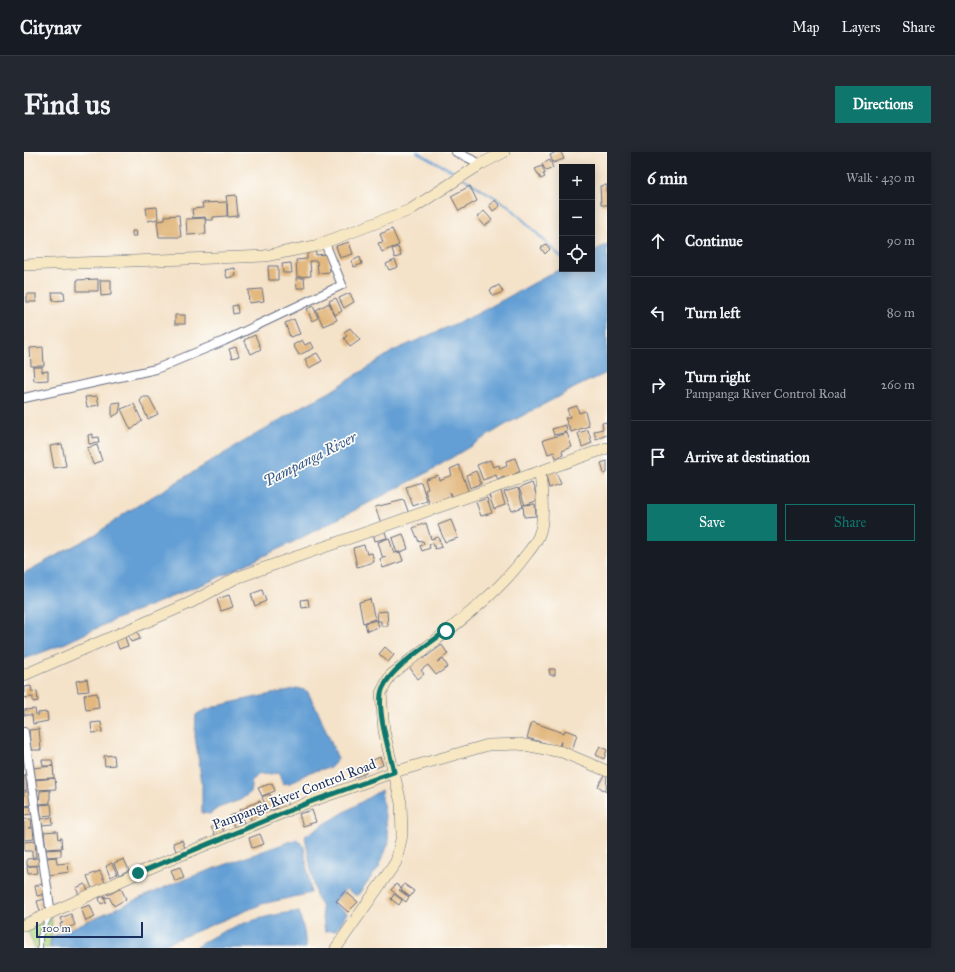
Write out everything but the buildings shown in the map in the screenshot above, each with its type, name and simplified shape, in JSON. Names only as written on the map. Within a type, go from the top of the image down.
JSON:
[{"type":"street","points":[[456,152],[481,164]]},
{"type":"street","points":[[24,265],[265,256],[325,243],[410,210],[481,164],[504,152]]},
{"type":"street","points":[[24,398],[156,369],[224,341],[342,285],[325,243]]},
{"type":"street","points":[[24,675],[190,603],[236,578],[607,448]]},
{"type":"street","points":[[336,948],[396,862],[402,835],[401,803],[384,731],[381,693],[390,676],[484,601],[511,575],[531,548],[540,532],[542,491],[540,472]]},
{"type":"street","points":[[24,732],[51,914]]},
{"type":"street","name":"Pampanga River Control Road","points":[[24,925],[145,870],[310,802],[394,772],[488,745],[519,744],[562,752],[607,771]]},
{"type":"lane","points":[[40,948],[40,936],[51,914]]},
{"type":"green space","points":[[52,917],[50,948],[35,948],[27,929]]},
{"type":"water","name":"Pampanga River","points":[[607,244],[607,373],[582,384],[505,425],[425,474],[291,543],[211,581],[114,620],[59,646],[24,659],[24,573],[96,534],[127,512],[303,406],[330,392],[393,351],[475,315],[559,270],[559,272],[595,272],[595,250]]},
{"type":"water","points":[[297,688],[307,691],[318,711],[338,759],[331,767],[310,772],[290,783],[283,784],[279,773],[257,775],[252,780],[250,793],[240,800],[218,808],[210,814],[202,813],[202,783],[195,736],[196,715],[213,707]]},
{"type":"water","points":[[381,790],[389,842],[379,867],[357,896],[346,889],[333,903],[347,913],[337,930],[325,931],[321,905],[316,897],[305,836]]},
{"type":"water","points":[[297,839],[304,847],[311,893],[262,904],[156,948],[50,948],[51,937],[177,882]]},
{"type":"water","points":[[299,912],[304,931],[306,948],[195,948],[217,934],[242,924],[268,916]]},
{"type":"waterway","points":[[417,152],[458,174]]},
{"type":"waterway","points":[[465,179],[509,206],[559,255]]},
{"type":"route","points":[[138,873],[310,802],[394,772],[384,731],[381,693],[390,676],[446,631]]}]
